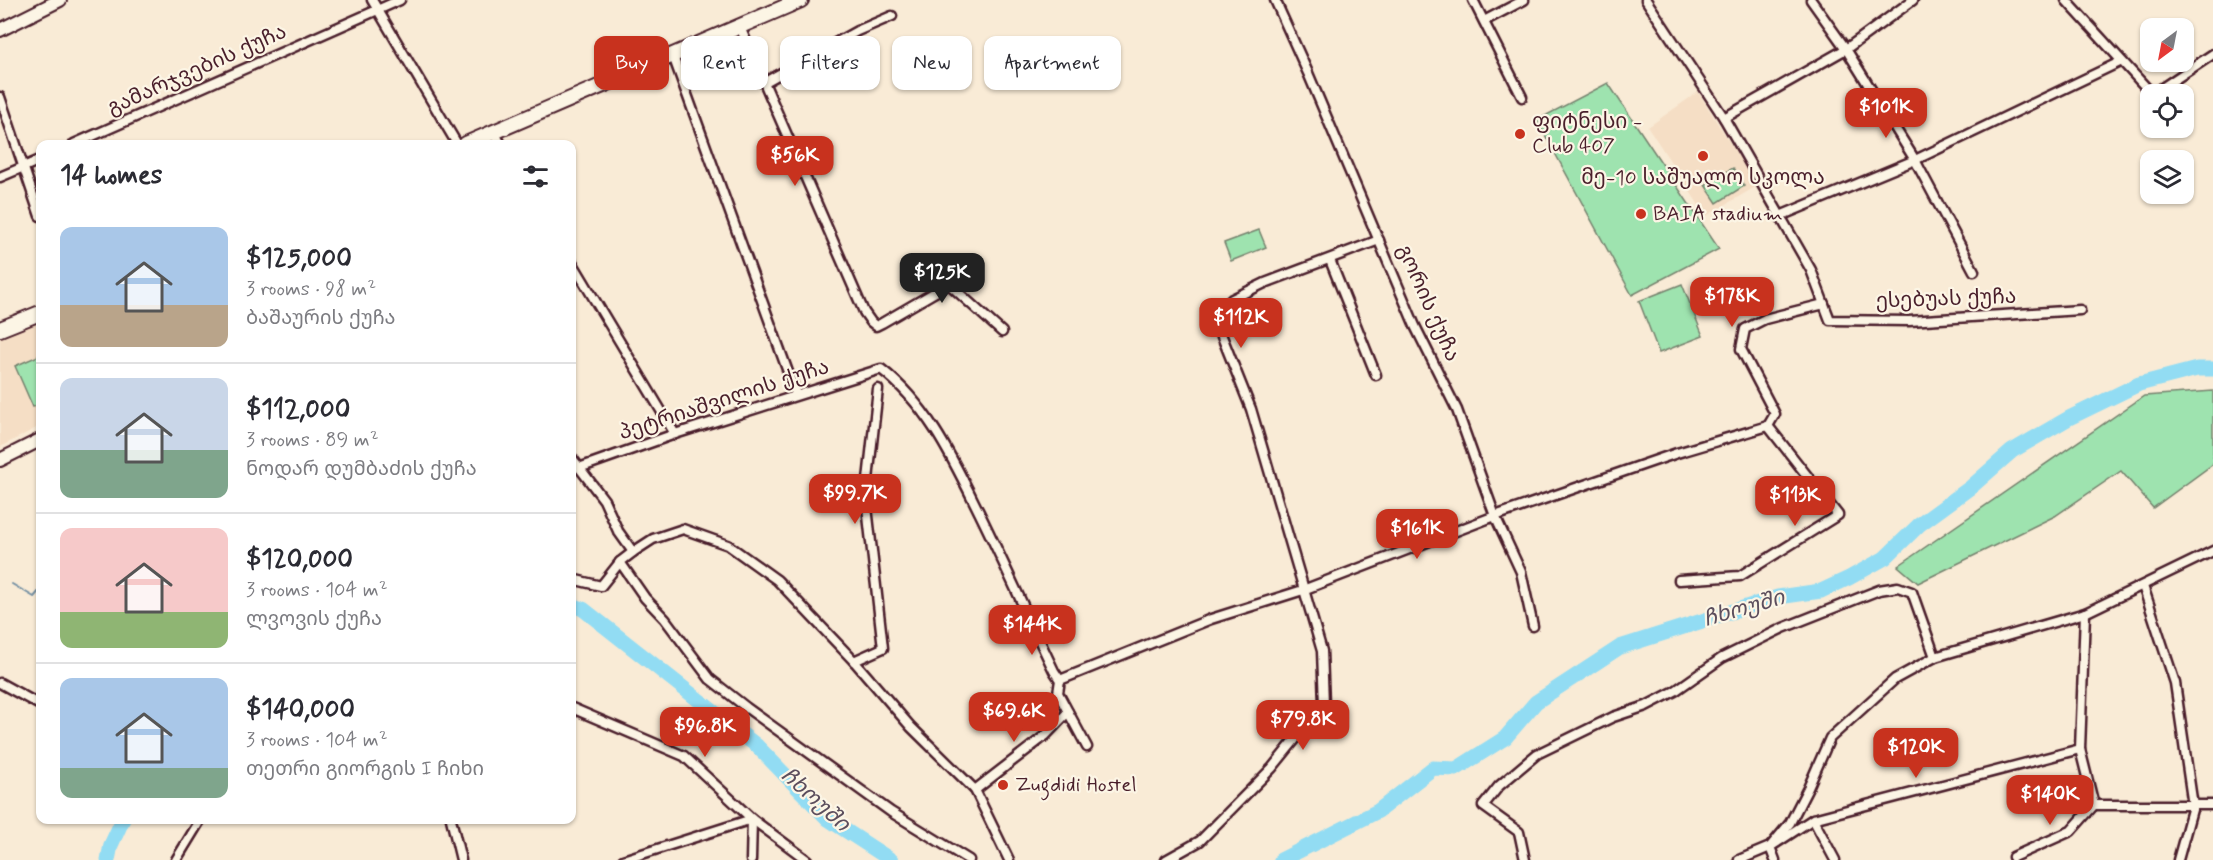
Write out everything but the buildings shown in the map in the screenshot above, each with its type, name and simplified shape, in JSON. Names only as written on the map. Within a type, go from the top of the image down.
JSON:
[{"type":"highway","points":[[497,138],[673,56],[801,0]]},
{"type":"highway","points":[[0,329],[36,315]]},
{"type":"main road","points":[[0,30],[60,0]]},
{"type":"main road","points":[[0,460],[36,442]]},
{"type":"street","points":[[372,0],[455,140]]},
{"type":"street","name":"გამარჯვების ქუჩა","points":[[84,140],[400,0]]},
{"type":"street","name":"გორის ქუჩა","points":[[1275,0],[1414,326],[1457,410],[1495,516],[1521,572],[1533,626]]},
{"type":"street","points":[[1473,0],[1522,97]]},
{"type":"street","points":[[1484,21],[1524,0]]},
{"type":"street","name":"ესებუას ქუჩა","points":[[1646,0],[1724,118],[1811,270],[1830,320],[1909,321],[2080,310]]},
{"type":"street","points":[[1811,0],[1846,49],[1914,160],[1974,271]]},
{"type":"street","points":[[1724,118],[1846,49],[1913,0]]},
{"type":"street","points":[[2066,0],[2142,84]]},
{"type":"street","points":[[768,80],[857,31],[892,16]]},
{"type":"street","points":[[740,27],[744,36]]},
{"type":"street","points":[[2167,84],[2213,54]]},
{"type":"street","points":[[673,56],[796,394]]},
{"type":"street","points":[[1780,216],[1914,160],[2120,62]]},
{"type":"street","points":[[768,89],[864,312],[871,322],[876,326],[949,284],[1002,332]]},
{"type":"street","points":[[0,97],[36,203]]},
{"type":"street","points":[[0,177],[36,162]]},
{"type":"street","points":[[1166,860],[1200,841],[1272,768],[1324,704],[1322,651],[1251,409],[1221,334],[1220,325],[1225,308],[1232,299],[1265,283],[1379,240]]},
{"type":"street","points":[[1330,260],[1376,375]]},
{"type":"street","points":[[576,269],[675,434]]},
{"type":"street","points":[[1088,747],[1058,693],[1060,680],[1211,619],[1303,590],[1495,516],[1677,453],[1768,426],[1775,414],[1742,349],[1745,329],[1765,319],[1824,304]]},
{"type":"street","name":"პეტრიაშვილის ქუჩა","points":[[579,468],[796,394],[881,369],[899,382],[921,408],[955,464],[1060,680]]},
{"type":"street","points":[[854,661],[884,648],[866,498],[878,389]]},
{"type":"street","points":[[1679,580],[1740,576],[1838,515],[1768,426]]},
{"type":"street","points":[[576,464],[604,500],[618,531],[633,552]]},
{"type":"street","points":[[576,580],[601,586],[621,562],[633,552],[653,539],[683,529],[728,545],[777,580],[854,661],[911,727],[975,790],[1009,860]]},
{"type":"street","points":[[1770,847],[1791,823],[1830,738],[1895,679],[1935,657],[2085,613],[2213,551]]},
{"type":"street","points":[[621,562],[645,598],[665,619],[710,679],[891,812],[969,860]]},
{"type":"street","points":[[2143,586],[2175,683],[2193,806],[2178,860]]},
{"type":"street","points":[[1525,860],[1519,832],[1483,806],[1499,786],[1538,754],[1614,717],[1646,706],[1675,691],[1722,658],[1783,628],[1879,590],[1898,587],[1912,592],[1935,657]]},
{"type":"street","points":[[2085,613],[2080,749],[2094,805]]},
{"type":"street","points":[[0,683],[36,703]]},
{"type":"street","points":[[576,710],[684,756],[752,819],[807,860]]},
{"type":"street","points":[[975,790],[1046,735],[1068,712]]},
{"type":"street","points":[[1739,860],[1770,847],[1813,819],[2080,749]]},
{"type":"street","points":[[2013,857],[2071,831],[2094,805],[2213,805]]},
{"type":"street","points":[[623,860],[752,819]]},
{"type":"street","points":[[750,860],[752,819]]},
{"type":"street","points":[[1813,819],[1835,860]]},
{"type":"street","points":[[176,860],[198,824]]},
{"type":"street","points":[[452,824],[461,860]]},
{"type":"street","points":[[1770,847],[1775,860]]},
{"type":"shaded area","name":"მე-10 საშუალო სკოლა","points":[[1698,92],[1757,186],[1706,216],[1648,127]]},
{"type":"shaded area","points":[[36,321],[36,428],[0,447],[0,335]]},
{"type":"green space","name":"BAIA stadium","points":[[1608,83],[1719,249],[1632,295],[1537,120]]},
{"type":"green space","points":[[1733,168],[1744,186],[1717,203],[1705,185]]},
{"type":"green space","points":[[1259,230],[1266,247],[1231,261],[1224,243]]},
{"type":"green space","points":[[1682,284],[1703,336],[1659,353],[1639,301]]},
{"type":"green space","points":[[36,357],[36,406],[33,407],[15,366]]},
{"type":"green space","points":[[2213,391],[2213,464],[2153,508],[2121,471],[2055,516],[1918,583],[1898,566],[2144,396]]},
{"type":"waterway","name":"ჩხოუში","points":[[1281,860],[1378,811],[1433,768],[1456,769],[1505,738],[1536,702],[1620,647],[1778,597],[1821,591],[1849,578],[1885,558],[1919,525],[1971,487],[2012,451],[2069,418],[2139,384],[2197,369],[2213,369]]},
{"type":"waterway","points":[[12,584],[34,597],[36,595]]},
{"type":"waterway","name":"ჩხოუში","points":[[576,606],[583,609],[757,746],[828,819],[891,860]]},
{"type":"waterway","name":"ჩხოუში","points":[[108,860],[111,845],[121,824]]},
{"type":"place","name":"ფიტნესი - Club 407","points":[[1520,134]]},
{"type":"place","name":"მე-10 საშუალო სკოლა","points":[[1703,156]]},
{"type":"place","name":"BAIA stadium","points":[[1641,214]]},
{"type":"place","name":"Zugdidi Hostel","points":[[1003,785]]}]
